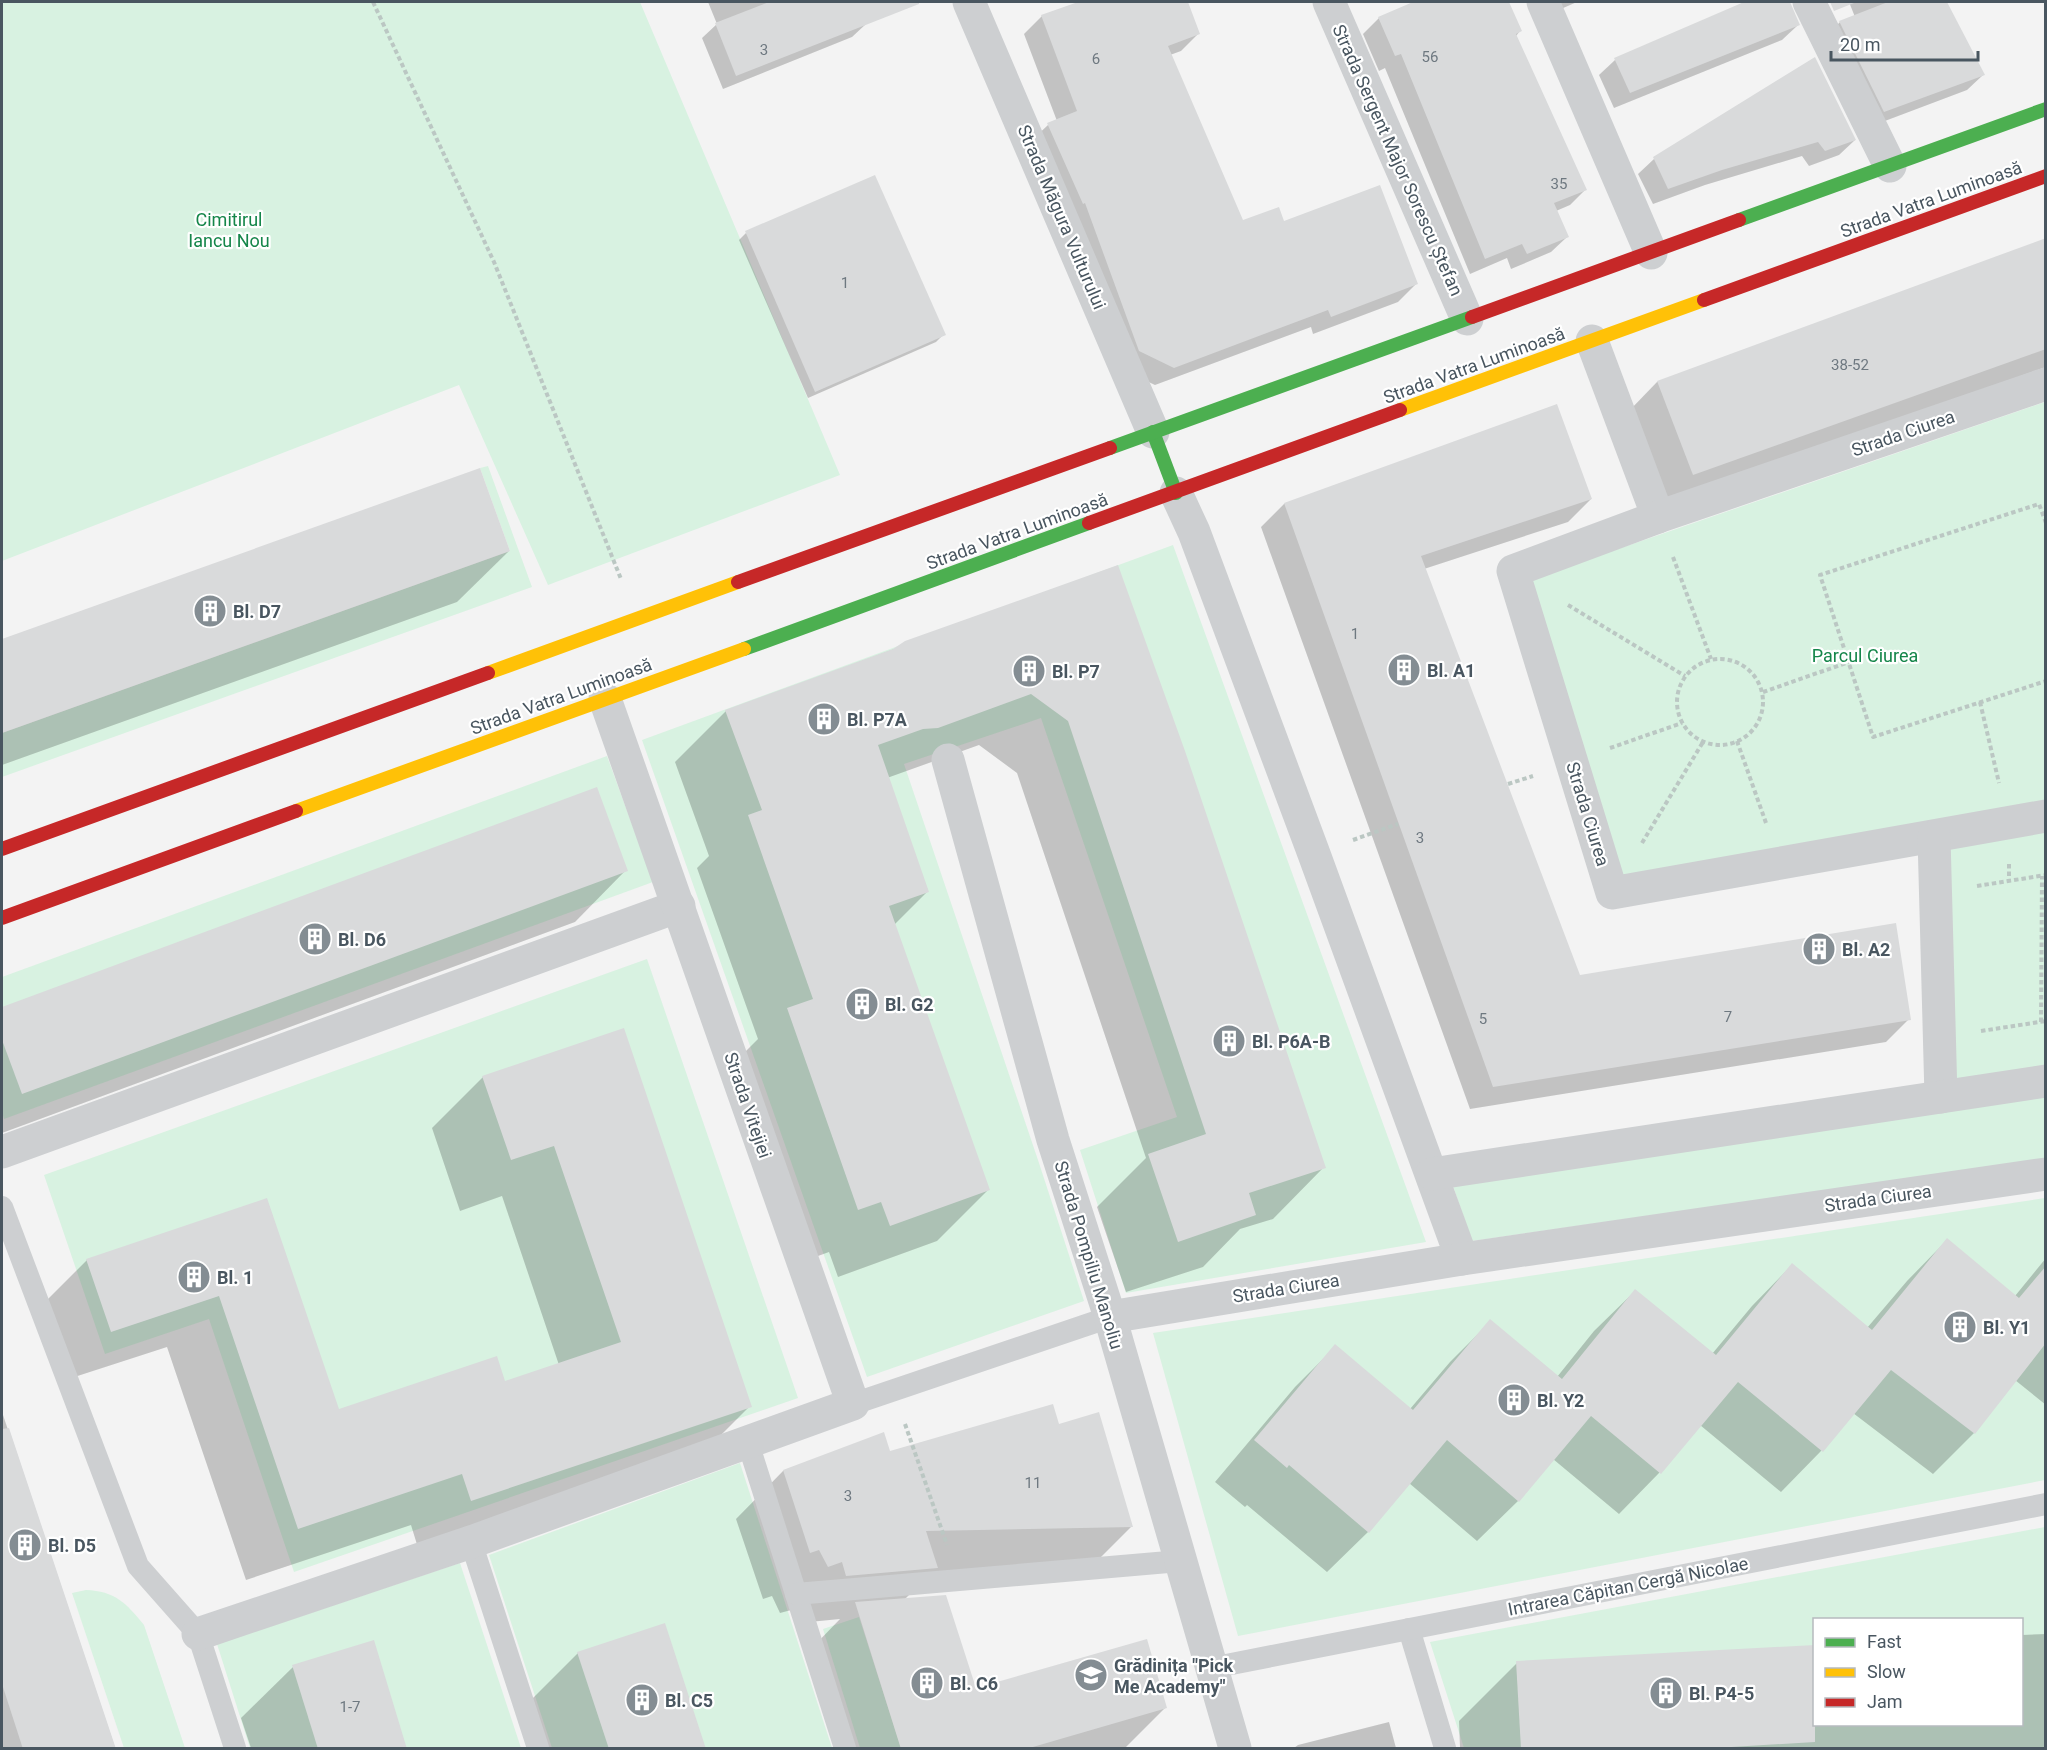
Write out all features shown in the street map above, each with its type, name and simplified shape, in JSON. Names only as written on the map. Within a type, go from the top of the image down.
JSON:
[{"type":"street","name":"Strada Măgura Vulturului","points":[[969,2],[1153,432]]},
{"type":"street","name":"Strada Sergent Major Sorescu Ștefan","points":[[1329,2],[1467,318]]},
{"type":"street","points":[[1544,2],[1651,253]]},
{"type":"street","points":[[1809,2],[1890,166]]},
{"type":"street","points":[[2,849],[2046,110]]},
{"type":"street","name":"Strada Vatra Luminoasă","points":[[2,918],[2046,176]]},
{"type":"street","points":[[1592,341],[1658,517]]},
{"type":"street","name":"Strada Ciurea","points":[[1612,893],[1513,571],[1658,517],[2046,384]]},
{"type":"street","points":[[1153,432],[1202,555],[1462,1259]]},
{"type":"street","name":"Strada Vitejiei","points":[[605,699],[853,1404]]},
{"type":"street","name":"Strada Pompiliu Manoliu","points":[[948,760],[1053,1140],[1110,1317],[1234,1749]]},
{"type":"street","points":[[1612,893],[2046,816]]},
{"type":"street","points":[[1934,837],[1941,1097]]},
{"type":"street","points":[[2,1152],[679,906]]},
{"type":"street","points":[[1432,1174],[2046,1081]]},
{"type":"street","name":"Strada Ciurea","points":[[1110,1317],[1462,1259],[2046,1174]]},
{"type":"street","points":[[198,1634],[471,1542],[853,1404]]},
{"type":"lane","points":[[2,1207],[138,1566],[198,1634],[235,1749]]},
{"type":"lane","points":[[853,1404],[1110,1317]]},
{"type":"lane","points":[[748,1443],[845,1749]]},
{"type":"lane","name":"Intrarea Căpitan Cergă Nicolae","points":[[1211,1668],[2046,1504]]},
{"type":"lane","points":[[471,1542],[538,1749]]},
{"type":"lane","points":[[796,1594],[1180,1561]]},
{"type":"lane","points":[[1409,1629],[1445,1749]]},
{"type":"path","points":[[373,2],[494,262],[637,619]]},
{"type":"path","points":[[2046,523],[2039,504],[1820,576],[1873,737],[2046,681]]},
{"type":"path","points":[[1658,517],[1711,659]]},
{"type":"path","points":[[1513,571],[1685,676]]},
{"type":"path","points":[[1711,659],[1725,659],[1739,663],[1751,671],[1762,692],[1762,713],[1756,727],[1746,737],[1730,745],[1710,745],[1694,736],[1682,723],[1677,707],[1678,691],[1685,676],[1697,665],[1711,659]]},
{"type":"path","points":[[1762,692],[1849,662]]},
{"type":"path","points":[[1980,702],[2008,823]]},
{"type":"path","points":[[1573,762],[1682,723]]},
{"type":"path","points":[[1612,893],[1703,741]]},
{"type":"path","points":[[1737,741],[1781,863]]},
{"type":"path","points":[[1935,893],[2044,875],[2043,1022],[1940,1036]]},
{"type":"path","points":[[893,1389],[958,1580]]},
{"type":"green space","name":"Cimitirul Iancu Nou","points":[[2,2],[640,2],[840,475],[548,585],[459,385],[2,561]]},
{"type":"green space","name":"Parcul Ciurea","points":[[2045,402],[2045,1071],[1950,1085],[1943,824],[1620,882],[1528,580]]},
{"type":"green space","points":[[488,466],[532,587],[2,777],[2,733],[510,551],[480,468]]},
{"type":"green space","points":[[1173,545],[1426,1242],[1126,1293],[1080,1150],[1177,1117],[1041,718],[904,764],[1084,1301],[867,1377],[642,740]]},
{"type":"green space","name":"Bl. D6","points":[[607,756],[653,882],[4,1119],[2,1112],[2,977]]},
{"type":"green space","points":[[647,959],[798,1398],[294,1572],[209,1319],[105,1354],[44,1175]]},
{"type":"green space","points":[[2045,1093],[2045,1159],[1472,1241],[1452,1183]]},
{"type":"green space","points":[[2045,1198],[2045,1480],[1238,1636],[1153,1333]]},
{"type":"green space","points":[[740,1463],[832,1748],[552,1748],[489,1555]]},
{"type":"green space","points":[[2045,1527],[2045,1748],[1464,1748],[1430,1642]]},
{"type":"green space","points":[[460,1563],[521,1748],[250,1748],[217,1644]]},
{"type":"green space","points":[[86,1590],[105,1593],[119,1600],[144,1625],[185,1748],[124,1748],[72,1593]]},
{"type":"green space","points":[[859,1617],[901,1748],[860,1748],[823,1629]]},
{"type":"building","points":[[769,2],[919,2],[919,4],[736,76],[715,23]]},
{"type":"building","points":[[1078,2],[1188,2],[1200,34],[1168,46],[1243,220],[1279,207],[1284,221],[1380,185],[1418,284],[1331,317],[1328,310],[1174,368],[1139,351],[1085,203],[1083,204],[1047,123],[1077,111],[1041,15]]},
{"type":"building","points":[[1413,2],[1509,2],[1522,31],[1516,34],[1587,190],[1554,203],[1569,237],[1527,254],[1522,244],[1485,259],[1401,54],[1395,56],[1378,17]]},
{"type":"building","points":[[1744,2],[1790,2],[1800,25],[1630,93],[1614,58]]},
{"type":"building","points":[[1830,2],[1853,2],[1854,3],[1834,11]]},
{"type":"building","points":[[1888,2],[1947,2],[1985,75],[1884,112],[1839,21]]},
{"type":"building","points":[[1815,57],[1856,140],[1825,151],[1818,142],[1722,170],[1668,189],[1653,157]]},
{"type":"building","points":[[875,175],[946,335],[815,392],[745,231]]},
{"type":"building","points":[[2046,238],[2046,349],[1693,475],[1657,381]]},
{"type":"building","points":[[1557,404],[1592,499],[1421,556],[1580,975],[1896,923],[1911,1020],[1493,1087],[1284,503]]},
{"type":"building","name":"Bl. D7","points":[[480,468],[510,551],[2,733],[2,639]]},
{"type":"building","points":[[1118,565],[1185,751],[1326,1168],[1249,1193],[1256,1215],[1178,1242],[1148,1154],[1206,1134],[1068,721],[1031,694],[938,728],[923,729],[878,745],[929,892],[889,906],[990,1190],[890,1226],[881,1202],[858,1210],[787,1008],[813,999],[748,815],[762,810],[725,710],[893,649],[905,641]]},
{"type":"building","name":"Bl. D6","points":[[597,787],[628,871],[22,1094],[2,1040],[2,1007]]},
{"type":"building","name":"Bl. 1","points":[[624,1028],[752,1407],[471,1501],[462,1474],[298,1529],[219,1296],[111,1332],[86,1259],[267,1198],[339,1409],[497,1356],[505,1381],[621,1342],[554,1146],[511,1160],[482,1076]]},
{"type":"building","name":"Bl. Y2","points":[[1947,1238],[2019,1298],[2046,1266],[2046,1343],[1975,1434],[1891,1370],[1823,1452],[1738,1382],[1661,1474],[1591,1416],[1519,1502],[1447,1440],[1369,1533],[1289,1465],[1287,1468],[1254,1440],[1335,1344],[1413,1410],[1490,1319],[1562,1379],[1635,1289],[1716,1355],[1792,1263],[1872,1330]]},
{"type":"building","points":[[1053,1404],[1059,1424],[1099,1412],[1133,1527],[926,1531],[938,1568],[846,1576],[842,1562],[828,1567],[819,1550],[810,1553],[783,1470],[884,1432],[890,1451]]},
{"type":"building","name":"Bl. D5","points":[[9,1428],[116,1749],[23,1749],[2,1684],[2,1429]]},
{"type":"building","points":[[946,1595],[976,1688],[1147,1639],[1167,1708],[1026,1749],[901,1749],[855,1602]]},
{"type":"building","name":"Bl. C5","points":[[665,1623],[706,1749],[609,1749],[577,1652]]},
{"type":"building","points":[[374,1640],[407,1749],[318,1749],[292,1665]]},
{"type":"building","name":"Bl. P4-5","points":[[1813,1645],[1815,1742],[1699,1749],[1521,1749],[1516,1661]]},
{"type":"traffic: fast","points":[[1739,220],[2046,109]]},
{"type":"traffic: fast","points":[[1110,448],[1472,317]]},
{"type":"traffic: fast","points":[[1153,432],[1176,493]]},
{"type":"traffic: fast","points":[[744,649],[1089,523]]},
{"type":"traffic: slow","points":[[1400,410],[1704,300]]},
{"type":"traffic: slow","points":[[488,673],[738,582]]},
{"type":"traffic: slow","points":[[296,811],[744,649]]},
{"type":"traffic: jam","points":[[1704,300],[2046,176]]},
{"type":"traffic: jam","points":[[1472,317],[1739,220]]},
{"type":"traffic: jam","points":[[1089,523],[1400,410]]},
{"type":"traffic: jam","points":[[738,582],[1110,448]]},
{"type":"traffic: jam","points":[[2,849],[488,673]]},
{"type":"traffic: jam","points":[[2,918],[296,811]]},
{"type":"place","name":"Bl. D7","points":[[210,611]]},
{"type":"place","name":"Bl. A1","points":[[1404,670]]},
{"type":"place","name":"Bl. P7","points":[[1029,671]]},
{"type":"place","name":"Bl. P7A","points":[[824,719]]},
{"type":"place","name":"Bl. D6","points":[[315,939]]},
{"type":"place","name":"Bl. A2","points":[[1819,949]]},
{"type":"place","name":"Bl. G2","points":[[862,1004]]},
{"type":"place","name":"Bl. P6A-B","points":[[1229,1041]]},
{"type":"place","name":"Bl. 1","points":[[194,1277]]},
{"type":"place","name":"Bl. Y1","points":[[1960,1327]]},
{"type":"place","name":"Bl. Y2","points":[[1514,1400]]},
{"type":"place","name":"Bl. D5","points":[[25,1545]]},
{"type":"place","name":"Grădinița \"Pick Me Academy\"","points":[[1091,1675]]},
{"type":"place","name":"Bl. C6","points":[[927,1683]]},
{"type":"place","name":"Bl. P4-5","points":[[1666,1693]]},
{"type":"place","name":"Bl. C5","points":[[642,1700]]}]
